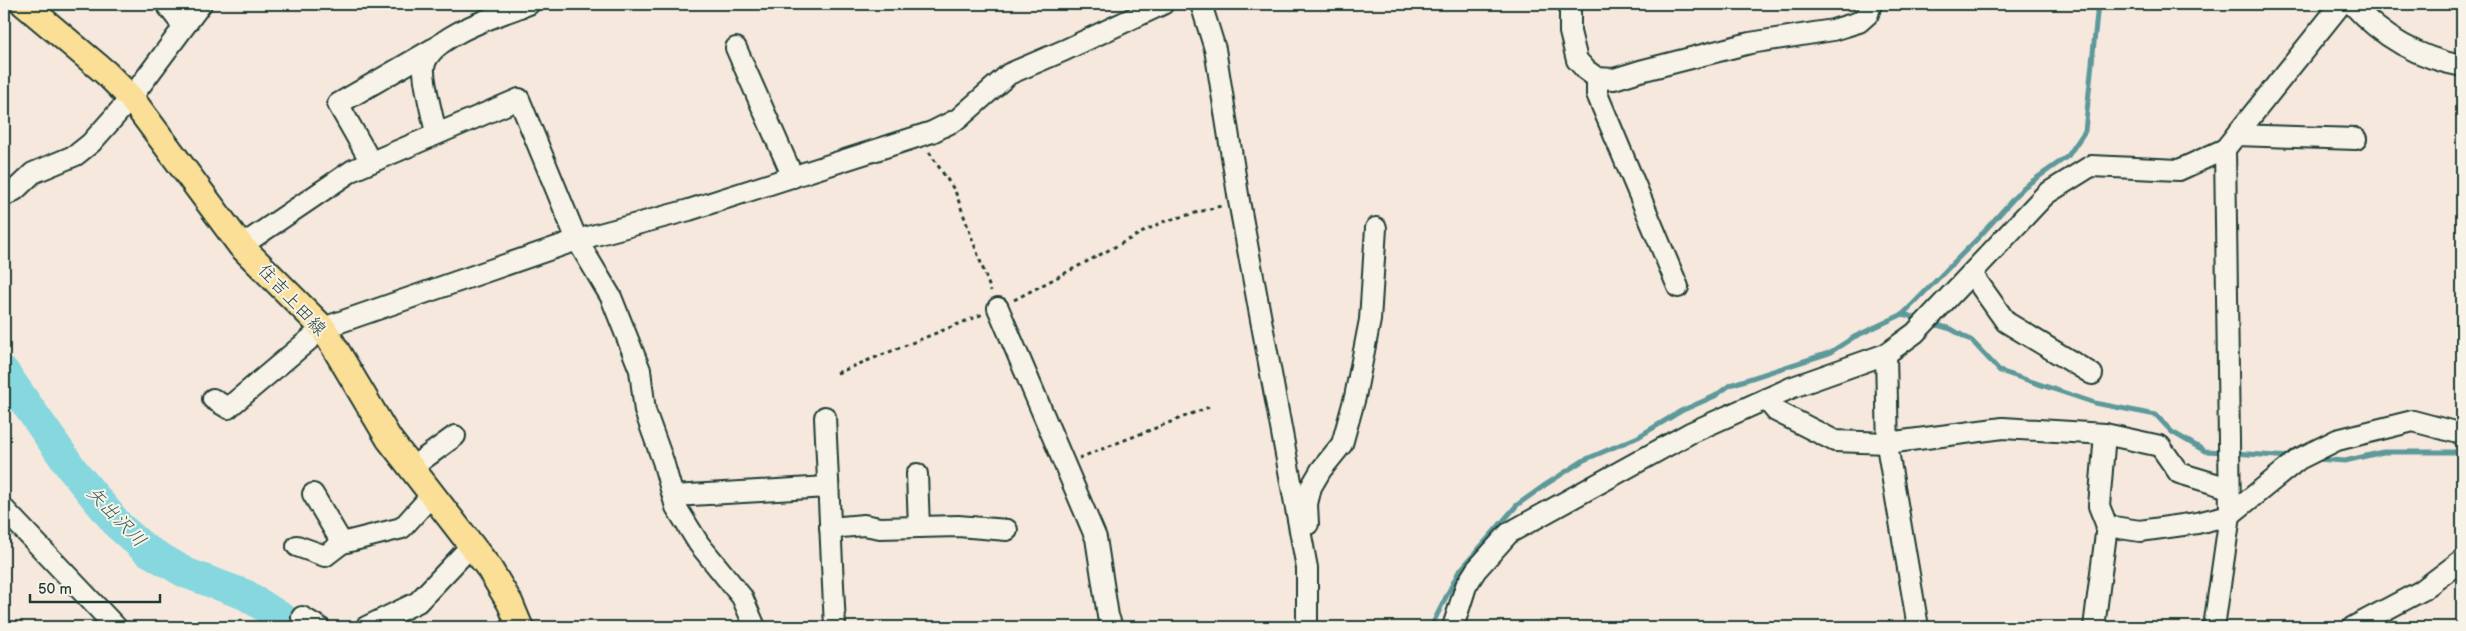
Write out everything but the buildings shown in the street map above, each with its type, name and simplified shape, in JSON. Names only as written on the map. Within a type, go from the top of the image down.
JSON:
[{"type":"main road","name":"住吉上田線","points":[[24,4],[106,73],[131,98],[241,246],[323,328],[389,439],[489,568],[510,603],[520,627]]},
{"type":"street","points":[[166,4],[183,26]]},
{"type":"street","points":[[4,196],[15,190],[33,173],[76,155],[91,143],[131,98],[201,4]]},
{"type":"street","points":[[371,162],[338,104],[469,27],[529,4]]},
{"type":"street","points":[[213,400],[228,408],[323,328],[577,240],[689,210],[793,177],[917,136],[958,119],[1009,74],[1163,4]]},
{"type":"street","points":[[1201,4],[1215,49],[1239,201],[1307,568],[1307,627]]},
{"type":"street","points":[[1570,4],[1570,32],[1577,60],[1597,78],[1614,79],[1750,43],[1833,30],[1858,22],[1868,14],[1871,4]]},
{"type":"street","points":[[1453,627],[1466,586],[1481,564],[1509,533],[1690,433],[1766,399],[1886,354],[1915,333],[2046,194],[2091,166],[2179,170],[2230,142],[2341,4]]},
{"type":"street","points":[[2352,4],[2366,20],[2402,45],[2445,62],[2462,66]]},
{"type":"street","points":[[736,48],[793,177]]},
{"type":"street","points":[[434,49],[424,68],[436,133]]},
{"type":"street","points":[[1597,78],[1597,94],[1678,287]]},
{"type":"street","points":[[241,246],[353,170],[519,99],[577,240],[611,297],[640,370],[645,411],[664,461],[676,507],[699,544],[742,597],[755,627]]},
{"type":"street","points":[[2230,142],[2356,138]]},
{"type":"street","points":[[2214,627],[2230,515],[2230,142]]},
{"type":"street","points":[[1301,537],[1306,534],[1308,523],[1307,504],[1311,488],[1321,470],[1342,444],[1356,397],[1370,320],[1376,228]]},
{"type":"street","points":[[1972,274],[2006,322],[2092,374]]},
{"type":"street","points":[[998,308],[1096,538],[1112,627]]},
{"type":"street","points":[[1886,354],[1888,443],[1918,627]]},
{"type":"street","points":[[1766,399],[1776,411],[1835,441],[1888,443],[2003,428],[2105,434],[2160,446],[2179,473],[2229,488]]},
{"type":"street","points":[[825,417],[835,627]]},
{"type":"street","points":[[2107,526],[2140,531],[2197,523],[2230,515],[2299,459],[2337,440],[2413,420],[2462,434]]},
{"type":"street","points":[[2094,627],[2107,526],[2099,506],[2105,434]]},
{"type":"street","points":[[411,468],[455,436]]},
{"type":"street","points":[[917,474],[919,527]]},
{"type":"street","points":[[673,496],[828,487]]},
{"type":"street","points":[[313,494],[342,543]]},
{"type":"street","points":[[297,546],[325,556],[342,543],[402,528],[432,496]]},
{"type":"street","points":[[4,509],[116,627]]},
{"type":"street","points":[[830,528],[864,525],[880,528],[958,526],[1007,530]]},
{"type":"street","points":[[366,627],[418,602],[471,546]]},
{"type":"street","points":[[2353,627],[2421,591],[2462,560]]},
{"type":"street","points":[[302,617],[319,627]]},
{"type":"path","points":[[917,136],[956,191],[998,308]]},
{"type":"path","points":[[837,373],[998,308],[1162,222],[1239,201]]},
{"type":"path","points":[[1064,464],[1209,407]]},
{"type":"waterway","points":[[1431,627],[1458,573],[1517,505],[1545,485],[1584,460],[1638,437],[1681,411],[1715,396],[1730,385],[1829,353],[1854,337],[1903,314],[1979,237],[2024,187],[2068,156],[2085,131],[2098,4]]},
{"type":"waterway","points":[[1903,314],[1922,320]]},
{"type":"waterway","points":[[1930,323],[1951,329],[1972,341],[2000,371],[2095,403],[2156,415],[2172,432],[2205,451],[2226,452]]},
{"type":"waterway","name":"矢出沢川","points":[[4,372],[72,469],[119,526],[145,549],[186,573],[246,595],[296,627]]},
{"type":"waterway","points":[[2316,459],[2345,461],[2383,452],[2462,452]]},
{"type":"waterway","points":[[2234,453],[2290,457]]}]
